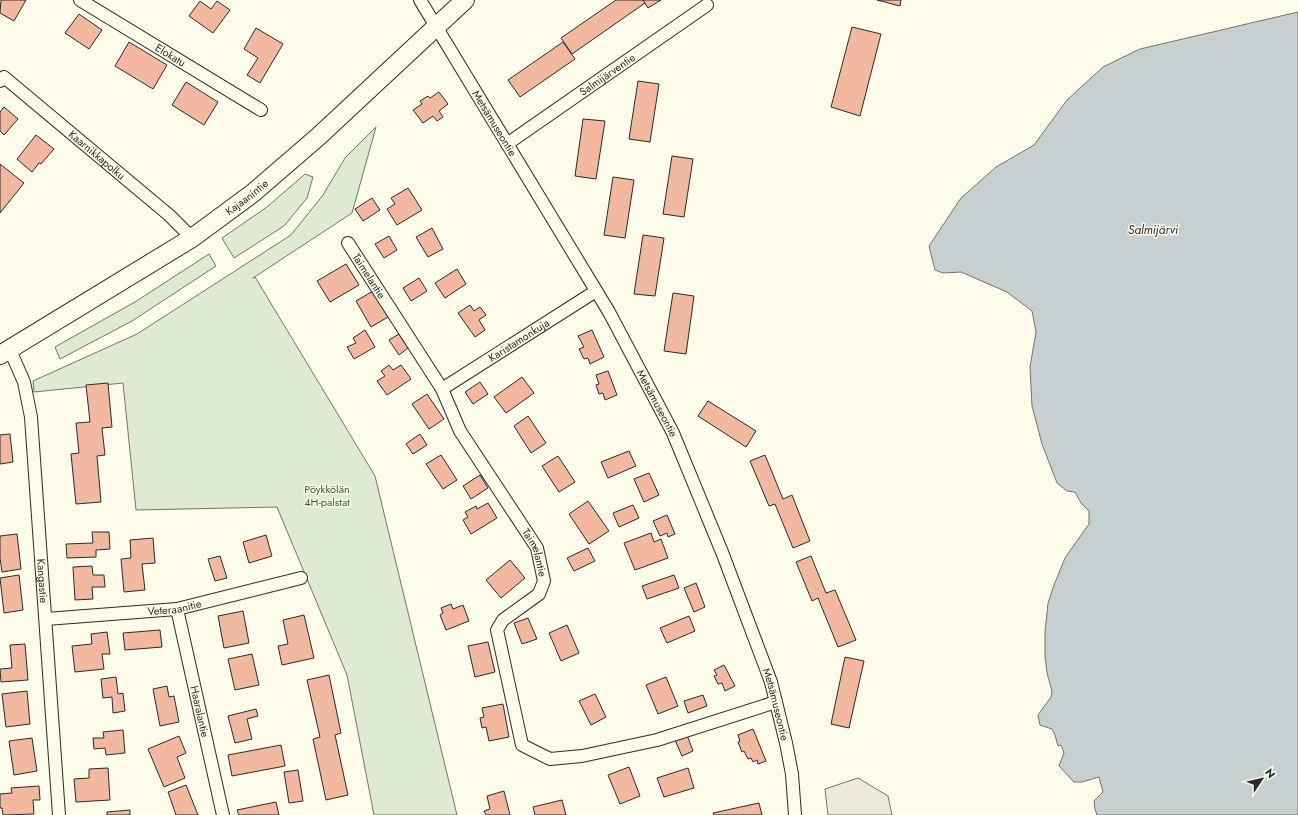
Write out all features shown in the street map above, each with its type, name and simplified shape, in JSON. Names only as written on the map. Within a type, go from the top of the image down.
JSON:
[{"type":"main road","name":"Kajaanintie","points":[[5,353],[192,238],[253,193],[319,136],[465,0]]},
{"type":"street","name":"Elokatu","points":[[80,0],[261,110]]},
{"type":"street","points":[[422,1],[436,26]]},
{"type":"street","name":"Salmijärventie","points":[[507,144],[708,5]]},
{"type":"street","name":"Metsämuseontie","points":[[436,26],[596,291],[672,433],[722,552],[771,682],[792,774],[795,815]]},
{"type":"street","name":"Kaarnikkapolku","points":[[0,81],[4,77],[169,215],[192,238]]},
{"type":"street","name":"Taimelantie","points":[[348,243],[442,389],[460,431],[537,548],[544,581],[539,594],[503,620],[497,630],[522,745],[550,760],[582,756],[657,740],[776,702]]},
{"type":"street","name":"Karistamonkuja","points":[[442,389],[596,291]]},
{"type":"street","name":"Kangastie","points":[[5,353],[24,382],[31,417],[59,815]]},
{"type":"street","name":"Veteraanitie","points":[[46,619],[177,608],[301,578]]},
{"type":"street","name":"Haaralantie","points":[[177,608],[223,815]]},
{"type":"green space","name":"Pöykkölän 4H-palstat","points":[[376,127],[352,213],[253,278],[255,277],[375,476],[457,815],[374,815],[347,675],[277,507],[136,510],[123,383],[34,392],[33,381],[137,334],[291,235],[323,195],[345,158]]},
{"type":"green space","points":[[305,174],[313,177],[307,198],[284,226],[234,258],[222,238],[267,207]]},
{"type":"green space","points":[[209,254],[216,266],[132,321],[60,359],[55,347],[135,302]]},
{"type":"shaded area","points":[[858,778],[888,796],[892,815],[828,815],[825,789]]},
{"type":"water","name":"Salmijärvi","points":[[1298,12],[1298,815],[1097,815],[1094,801],[1103,792],[1099,777],[1082,782],[1074,782],[1059,766],[1064,753],[1061,745],[1058,746],[1052,729],[1040,725],[1038,715],[1051,697],[1052,691],[1047,673],[1045,656],[1045,632],[1048,603],[1065,558],[1089,524],[1089,511],[1081,503],[1075,492],[1067,491],[1057,483],[1042,444],[1032,406],[1030,367],[1036,332],[1032,311],[1007,292],[961,272],[943,273],[935,270],[929,246],[961,198],[996,167],[1034,145],[1067,100],[1103,67],[1140,49]]},
{"type":"building","points":[[1,0],[26,0],[14,21],[0,13]]},
{"type":"building","points":[[616,0],[643,0],[645,3],[572,54],[561,38]]},
{"type":"building","points":[[643,0],[661,0],[648,8]]},
{"type":"building","points":[[877,0],[901,0],[900,6]]},
{"type":"building","points":[[200,1],[211,9],[217,1],[230,10],[213,33],[189,16]]},
{"type":"building","points":[[79,14],[102,30],[89,49],[65,33]]},
{"type":"building","points":[[852,27],[881,34],[860,116],[831,107]]},
{"type":"building","points":[[256,28],[283,44],[260,83],[247,75],[258,58],[244,49]]},
{"type":"building","points":[[129,42],[167,65],[153,89],[115,66]]},
{"type":"building","points":[[563,42],[575,59],[520,97],[508,80]]},
{"type":"building","points":[[638,81],[659,84],[650,142],[629,139]]},
{"type":"building","points":[[186,82],[218,102],[204,125],[172,105]]},
{"type":"building","points":[[439,92],[448,104],[439,111],[443,117],[437,121],[433,116],[423,123],[413,110],[422,104],[420,101],[428,96],[430,98]]},
{"type":"building","points":[[4,107],[18,119],[4,135],[0,131],[0,112]]},
{"type":"building","points":[[583,119],[605,121],[596,179],[575,176]]},
{"type":"building","points":[[36,135],[54,149],[32,172],[17,159]]},
{"type":"building","points":[[672,156],[693,159],[684,217],[663,214]]},
{"type":"building","points":[[0,164],[24,183],[0,213]]},
{"type":"building","points":[[613,177],[634,180],[625,238],[604,235]]},
{"type":"building","points":[[408,188],[422,210],[397,225],[387,209],[395,204],[391,198]]},
{"type":"building","points":[[372,198],[380,210],[363,221],[355,209]]},
{"type":"building","points":[[432,228],[443,249],[428,257],[416,237]]},
{"type":"building","points":[[643,235],[664,238],[655,296],[634,294]]},
{"type":"building","points":[[389,236],[397,250],[384,258],[375,244]]},
{"type":"building","points":[[346,264],[359,285],[330,302],[317,281]]},
{"type":"building","points":[[457,269],[466,284],[445,298],[435,283]]},
{"type":"building","points":[[419,278],[427,291],[411,301],[403,288]]},
{"type":"building","points":[[373,291],[388,317],[371,327],[356,301]]},
{"type":"building","points":[[673,293],[694,296],[686,354],[664,351]]},
{"type":"building","points":[[470,305],[474,311],[480,307],[486,315],[479,320],[485,330],[475,337],[458,313]]},
{"type":"building","points":[[365,330],[375,347],[354,359],[347,347],[356,343],[353,338]]},
{"type":"building","points":[[592,330],[604,357],[590,364],[588,358],[584,359],[579,349],[584,347],[578,336]]},
{"type":"building","points":[[399,334],[408,348],[399,355],[389,340]]},
{"type":"building","points":[[389,365],[393,370],[401,365],[411,379],[387,395],[377,381],[385,376],[381,371]]},
{"type":"building","points":[[608,371],[617,395],[605,400],[603,393],[599,394],[596,385],[599,384],[596,375]]},
{"type":"building","points":[[522,377],[534,393],[506,413],[494,397]]},
{"type":"building","points":[[480,382],[488,394],[473,404],[465,392]]},
{"type":"building","points":[[108,383],[112,427],[102,428],[105,455],[97,456],[101,502],[76,504],[71,454],[79,453],[76,423],[90,422],[86,385]]},
{"type":"building","points":[[427,394],[444,419],[429,429],[412,404]]},
{"type":"building","points":[[708,401],[756,431],[746,447],[698,416]]},
{"type":"building","points":[[528,416],[546,443],[531,453],[514,426]]},
{"type":"building","points":[[10,434],[13,462],[0,464],[0,435]]},
{"type":"building","points":[[420,434],[427,445],[413,454],[406,444]]},
{"type":"building","points":[[629,451],[636,466],[608,478],[601,462]]},
{"type":"building","points":[[441,455],[457,480],[443,489],[426,464]]},
{"type":"building","points":[[765,455],[783,499],[792,495],[810,541],[793,548],[775,504],[769,506],[750,461]]},
{"type":"building","points":[[558,456],[575,482],[559,492],[542,466]]},
{"type":"building","points":[[649,473],[659,495],[644,502],[634,479]]},
{"type":"building","points":[[480,475],[488,488],[471,499],[463,486]]},
{"type":"building","points":[[588,501],[609,531],[589,544],[569,514]]},
{"type":"building","points":[[488,503],[497,518],[471,534],[463,520],[468,517],[465,512],[476,506],[477,509]]},
{"type":"building","points":[[633,505],[639,518],[619,527],[613,513]]},
{"type":"building","points":[[667,515],[675,534],[668,537],[667,533],[660,536],[653,521]]},
{"type":"building","points":[[92,532],[109,532],[110,549],[96,550],[96,557],[67,558],[66,544],[93,543]]},
{"type":"building","points":[[651,533],[654,542],[661,539],[668,558],[635,570],[624,543]]},
{"type":"building","points":[[17,534],[21,569],[2,572],[0,558],[0,536]]},
{"type":"building","points":[[266,535],[272,556],[249,563],[243,542]]},
{"type":"building","points":[[153,538],[155,563],[142,564],[145,590],[124,592],[121,559],[131,558],[130,540]]},
{"type":"building","points":[[588,548],[595,561],[574,571],[567,558]]},
{"type":"building","points":[[220,556],[227,578],[215,581],[208,559]]},
{"type":"building","points":[[811,556],[826,593],[835,590],[856,640],[838,647],[818,598],[812,601],[796,562]]},
{"type":"building","points":[[510,560],[525,578],[501,598],[486,580]]},
{"type":"building","points":[[92,566],[93,575],[104,575],[105,587],[92,587],[93,599],[75,600],[73,567]]},
{"type":"building","points":[[19,575],[23,610],[4,613],[0,578]]},
{"type":"building","points":[[674,575],[679,588],[647,599],[642,586]]},
{"type":"building","points":[[696,583],[705,607],[694,612],[684,588]]},
{"type":"building","points":[[451,604],[453,609],[463,605],[469,621],[446,630],[440,615],[443,613],[441,608]]},
{"type":"building","points":[[243,611],[249,643],[224,648],[218,616]]},
{"type":"building","points":[[304,615],[314,658],[282,665],[278,646],[288,644],[283,620]]},
{"type":"building","points":[[689,616],[695,631],[667,643],[660,628]]},
{"type":"building","points":[[528,618],[537,639],[522,644],[514,623]]},
{"type":"building","points":[[567,625],[579,653],[561,661],[549,633]]},
{"type":"building","points":[[160,630],[162,647],[125,650],[123,633]]},
{"type":"building","points":[[107,632],[110,654],[102,654],[104,669],[75,672],[72,646],[92,644],[91,634]]},
{"type":"building","points":[[488,642],[495,672],[475,677],[468,646]]},
{"type":"building","points":[[25,644],[28,680],[1,682],[0,669],[12,668],[10,645]]},
{"type":"building","points":[[252,654],[259,685],[235,690],[228,659]]},
{"type":"building","points":[[845,657],[864,661],[849,728],[831,724]]},
{"type":"building","points":[[724,665],[735,686],[725,691],[722,683],[718,684],[714,676],[717,675],[714,670]]},
{"type":"building","points":[[329,675],[341,733],[335,735],[348,795],[326,800],[313,739],[320,737],[307,680]]},
{"type":"building","points":[[116,677],[118,694],[123,693],[125,711],[113,713],[112,697],[103,698],[101,679]]},
{"type":"building","points":[[666,677],[678,706],[658,714],[646,685]]},
{"type":"building","points":[[167,686],[169,697],[174,696],[179,722],[160,726],[153,689]]},
{"type":"building","points":[[27,691],[30,724],[6,727],[2,694]]},
{"type":"building","points":[[595,694],[606,717],[591,725],[579,701]]},
{"type":"building","points":[[703,695],[707,706],[688,713],[684,701]]},
{"type":"building","points":[[503,704],[509,737],[489,741],[486,727],[482,728],[480,718],[484,717],[482,708]]},
{"type":"building","points":[[256,709],[258,716],[247,719],[252,739],[235,743],[228,716]]},
{"type":"building","points":[[753,729],[766,761],[758,764],[757,760],[753,762],[751,758],[748,759],[744,751],[742,752],[738,742],[740,741],[738,735]]},
{"type":"building","points":[[123,730],[125,753],[106,755],[105,748],[94,749],[93,738],[104,738],[103,732]]},
{"type":"building","points":[[687,735],[693,751],[682,756],[675,740]]},
{"type":"building","points":[[179,736],[186,753],[177,757],[185,778],[164,787],[148,749]]},
{"type":"building","points":[[32,738],[37,771],[14,775],[9,741]]},
{"type":"building","points":[[281,745],[285,766],[232,776],[228,755]]},
{"type":"building","points":[[629,767],[640,796],[620,804],[608,775]]},
{"type":"building","points":[[108,768],[110,800],[76,802],[74,779],[89,778],[89,769]]},
{"type":"building","points":[[688,768],[694,788],[664,797],[657,778]]},
{"type":"building","points":[[298,770],[303,801],[289,803],[284,772]]},
{"type":"building","points":[[186,785],[198,815],[176,815],[168,792]]},
{"type":"building","points":[[39,786],[40,800],[33,800],[34,814],[3,815],[2,808],[0,808],[0,794],[12,793],[11,788]]},
{"type":"building","points":[[504,791],[510,815],[486,815],[484,811],[490,809],[487,796]]},
{"type":"building","points":[[562,800],[566,815],[535,815],[533,807]]},
{"type":"building","points":[[276,802],[279,815],[239,815],[237,810]]},
{"type":"building","points":[[759,803],[762,815],[714,815],[713,813]]},
{"type":"building","points":[[130,810],[130,815],[107,815],[107,812]]}]
